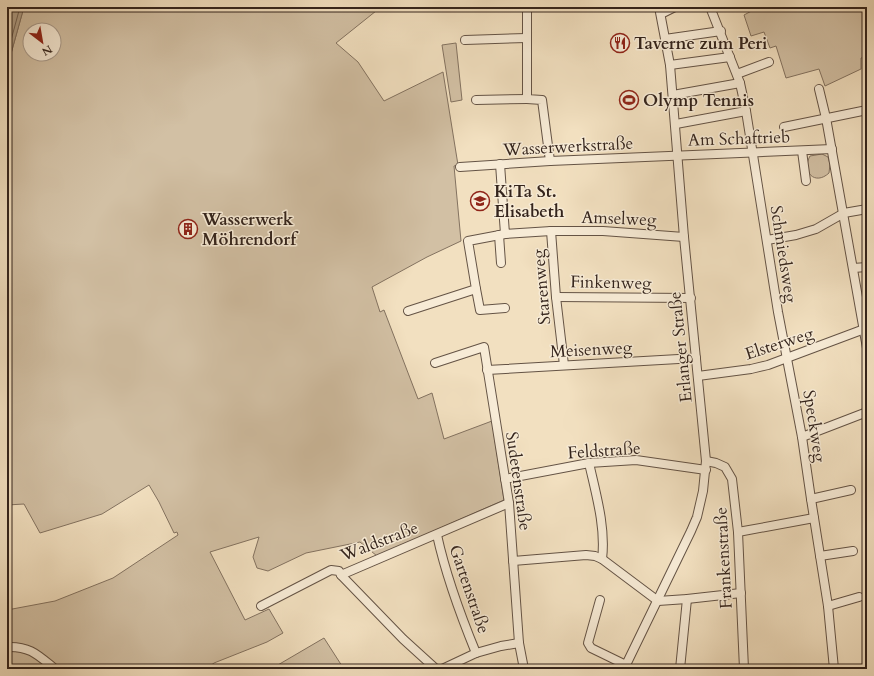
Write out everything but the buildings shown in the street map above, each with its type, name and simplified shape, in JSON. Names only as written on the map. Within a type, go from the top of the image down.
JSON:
[{"type":"street","points":[[527,7],[527,99]]},
{"type":"street","points":[[660,10],[675,7]]},
{"type":"street","name":"Schmiedsweg","points":[[710,7],[721,31],[740,83],[746,111],[778,312],[788,358]]},
{"type":"street","name":"Erlanger Straße","points":[[625,667],[697,517],[706,470],[684,237],[677,156],[676,124],[670,65],[660,10]]},
{"type":"street","points":[[665,39],[721,31]]},
{"type":"street","points":[[465,40],[526,38]]},
{"type":"street","points":[[670,65],[730,57]]},
{"type":"street","points":[[737,74],[769,62]]},
{"type":"street","points":[[673,95],[740,83]]},
{"type":"street","points":[[819,89],[844,213],[865,328],[867,348]]},
{"type":"street","points":[[476,100],[542,100],[550,161]]},
{"type":"street","points":[[784,127],[867,110]]},
{"type":"street","points":[[676,124],[746,111]]},
{"type":"street","name":"Am Schaftrieb","points":[[677,156],[832,150]]},
{"type":"street","name":"Am Schaftrieb","points":[[802,151],[806,181]]},
{"type":"street","name":"Wasserwerkstraße","points":[[460,167],[550,161],[677,156]]},
{"type":"street","points":[[500,164],[502,263]]},
{"type":"street","points":[[767,240],[816,229],[844,213],[867,209]]},
{"type":"street","name":"Amselweg","points":[[504,308],[480,310],[468,241],[502,235],[551,231],[603,231],[684,237]]},
{"type":"street","name":"Starenweg","points":[[551,231],[556,297],[564,365]]},
{"type":"street","points":[[854,268],[867,267]]},
{"type":"street","points":[[408,311],[476,288]]},
{"type":"street","name":"Finkenweg","points":[[556,297],[690,298]]},
{"type":"street","name":"Elsterweg","points":[[698,376],[751,369],[788,358],[865,328]]},
{"type":"street","name":"Sudetenstraße","points":[[435,362],[484,347],[509,503],[520,642],[524,669]]},
{"type":"street","name":"Meisenweg","points":[[487,370],[696,358]]},
{"type":"street","name":"Speckweg","points":[[788,358],[802,437],[828,606],[834,669]]},
{"type":"street","points":[[802,437],[867,412]]},
{"type":"street","name":"Feldstraße","points":[[505,479],[589,463],[636,460],[706,470]]},
{"type":"street","name":"Frankenstraße","points":[[706,461],[725,467],[732,479],[738,532],[744,669]]},
{"type":"street","points":[[589,463],[598,501],[602,530],[602,559]]},
{"type":"street","points":[[811,500],[851,490]]},
{"type":"street","name":"Waldstraße","points":[[261,606],[331,570],[339,572],[341,575],[509,503]]},
{"type":"street","points":[[738,532],[814,518]]},
{"type":"street","name":"Gartenstraße","points":[[436,535],[442,560],[452,590],[476,653]]},
{"type":"street","points":[[820,556],[853,551]]},
{"type":"street","points":[[513,560],[586,555],[595,556],[602,559],[658,601],[741,593]]},
{"type":"street","points":[[341,575],[403,639],[436,669]]},
{"type":"street","points":[[828,606],[859,597]]},
{"type":"street","points":[[680,669],[687,599]]},
{"type":"street","points":[[600,600],[588,643],[589,646],[625,667]]},
{"type":"street","points":[[442,669],[476,653],[520,642]]},
{"type":"street","points":[[7,647],[23,648],[37,654],[55,669]]},
{"type":"shaded area","points":[[24,7],[381,7],[336,43],[358,62],[384,101],[443,72],[458,165],[454,166],[461,241],[427,257],[372,287],[380,312],[384,310],[418,399],[432,393],[444,439],[492,421],[504,500],[377,556],[360,542],[306,553],[268,571],[257,568],[253,557],[259,537],[210,552],[245,620],[269,609],[283,633],[267,642],[214,663],[209,669],[7,669],[7,610],[55,601],[113,578],[178,535],[177,532],[174,533],[149,485],[102,514],[40,533],[24,504],[7,505],[7,68]]},
{"type":"shaded area","points":[[759,7],[867,7],[867,57],[861,58],[861,69],[825,86],[819,69],[786,78],[776,46],[770,48],[764,32],[751,36],[744,15]]},
{"type":"shaded area","points":[[456,43],[462,100],[451,102],[442,45]]},
{"type":"shaded area","points":[[822,154],[828,157],[830,164],[829,173],[824,177],[814,178],[808,172],[807,167],[810,156]]},
{"type":"shaded area","points":[[324,638],[342,666],[338,669],[271,669]]},
{"type":"water","points":[[7,7],[24,7],[7,68]]},
{"type":"place","name":"Taverne zum Peri","points":[[620,43]]},
{"type":"place","name":"Olymp Tennis","points":[[629,100]]},
{"type":"place","name":"KiTa St. Elisabeth","points":[[480,201]]},
{"type":"place","name":"Wasserwerk Möhrendorf","points":[[188,229]]}]
